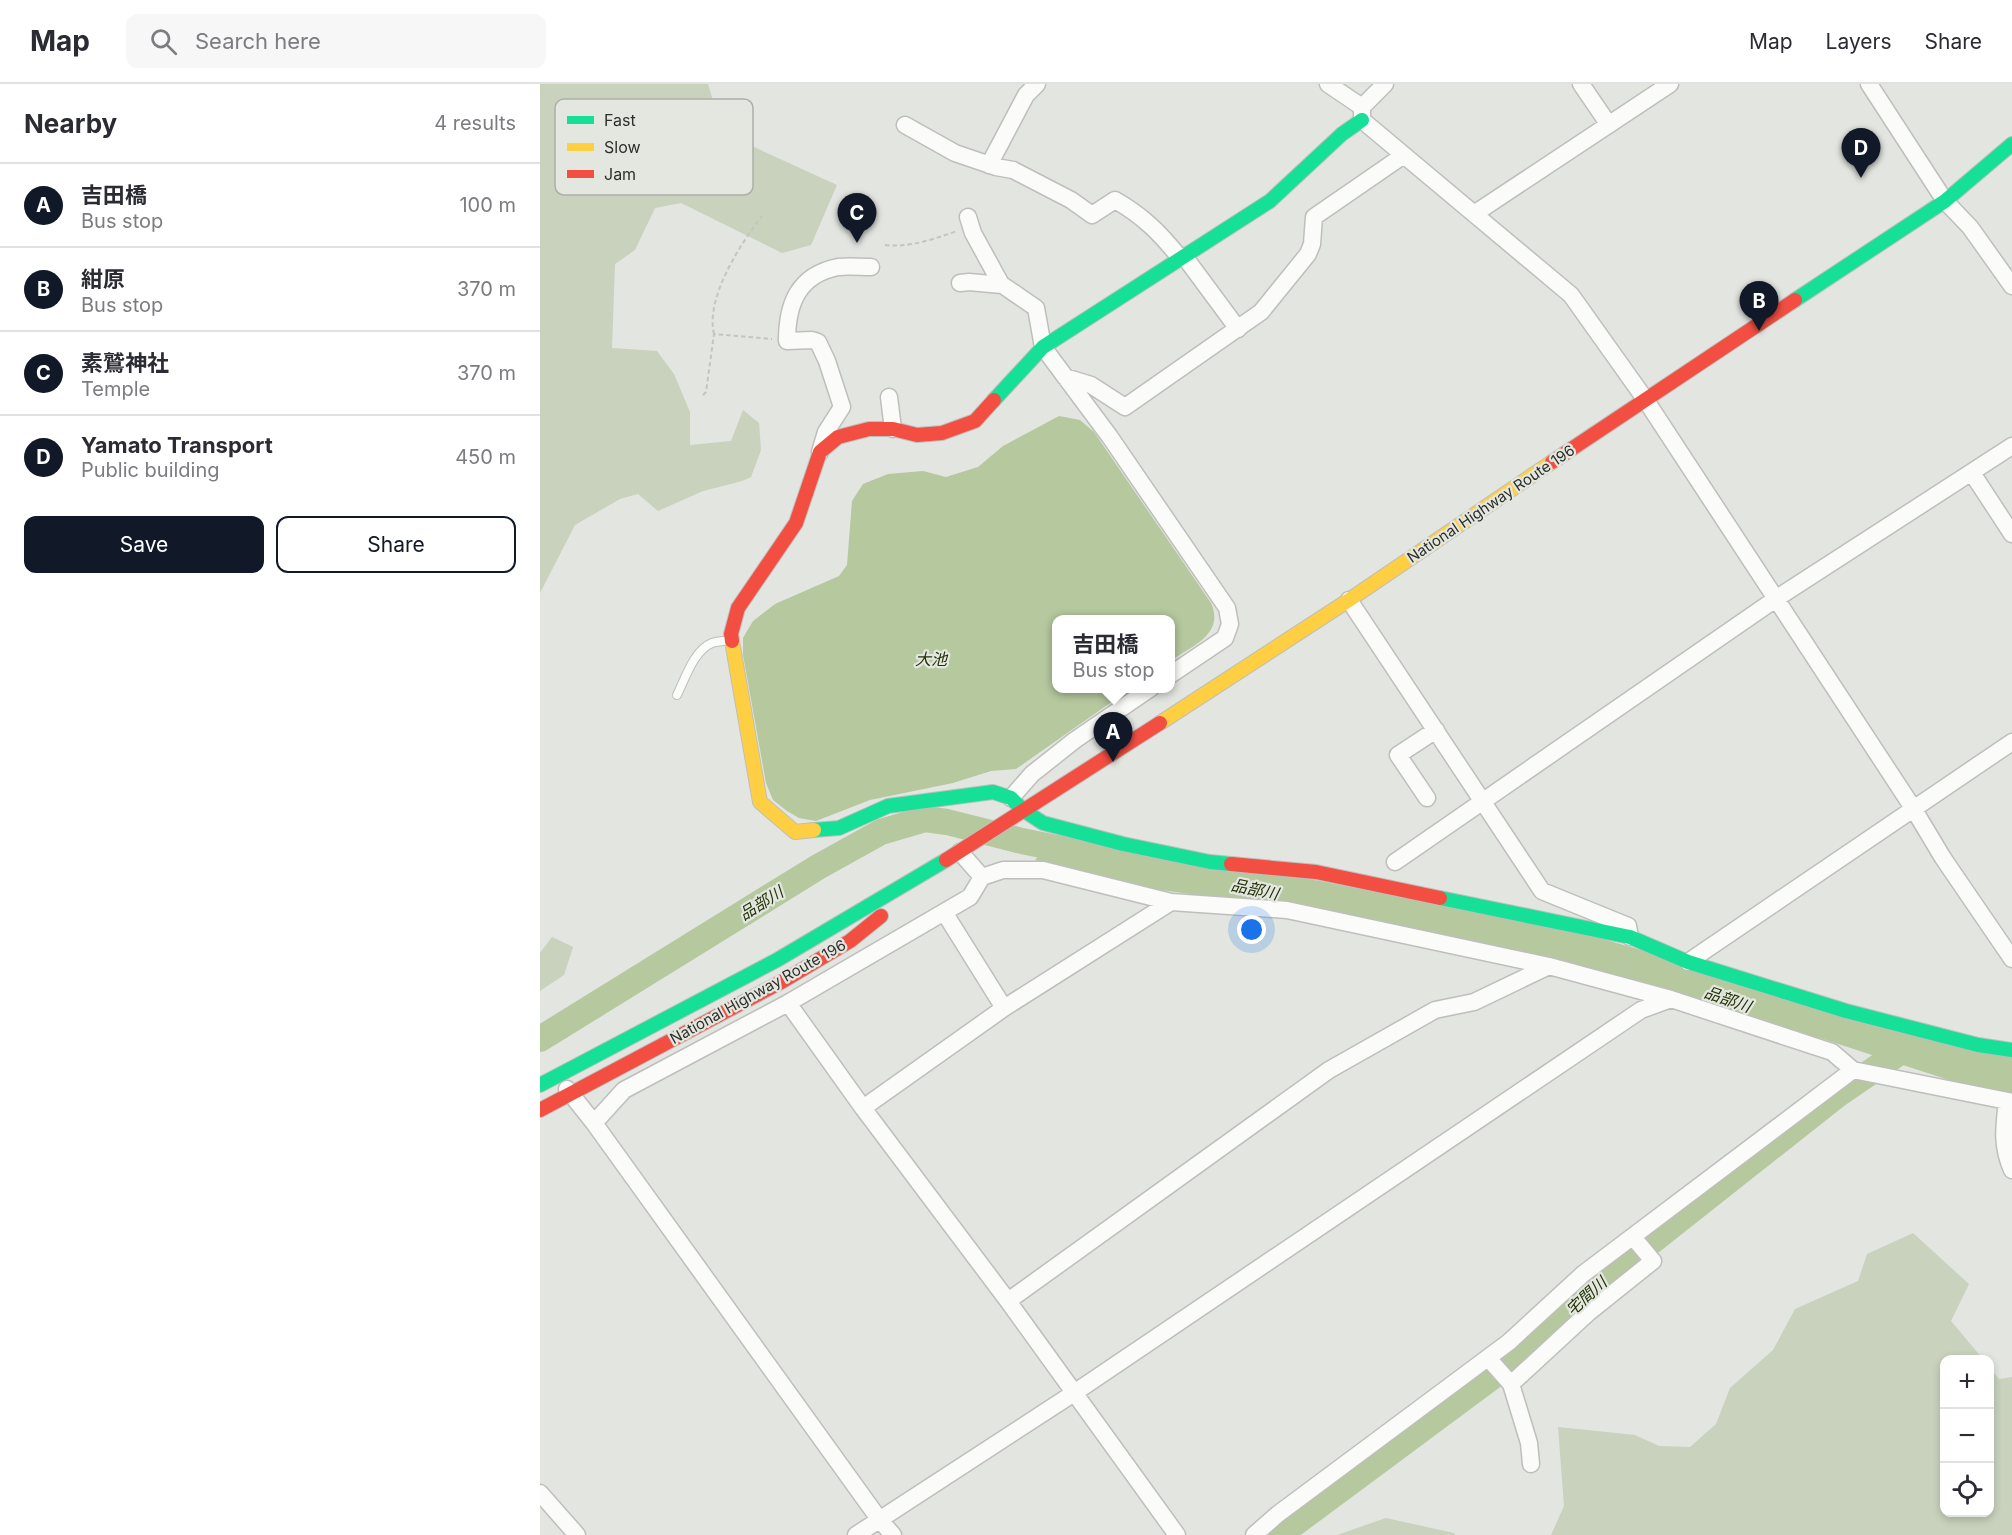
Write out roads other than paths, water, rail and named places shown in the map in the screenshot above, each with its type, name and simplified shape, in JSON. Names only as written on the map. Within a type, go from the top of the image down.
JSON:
[{"type":"main road","points":[[1362,113],[1270,201],[1043,347],[975,421],[942,433],[917,435],[893,429],[869,429],[838,437],[820,452],[796,523],[738,608],[731,634],[760,802],[795,832],[839,828],[888,806],[993,792],[1011,798],[1023,810],[1043,822],[1123,844],[1210,862],[1316,872],[1630,937],[1689,962],[1846,1011],[1978,1045],[2012,1050]]},
{"type":"main road","name":"National Highway Route 196","points":[[540,1085],[777,960],[1001,826],[1349,600],[1645,399],[1945,201],[2012,144]]},
{"type":"main road","name":"National Highway Route 196","points":[[540,1110],[783,981],[849,941],[965,849]]},
{"type":"street","points":[[989,165],[1020,105],[1037,84]]},
{"type":"street","points":[[1328,84],[1362,113],[1404,155],[1571,295],[1645,399],[1777,598],[1943,858],[2012,959]]},
{"type":"street","points":[[1362,113],[1384,84]]},
{"type":"street","points":[[1581,84],[1609,124]]},
{"type":"street","points":[[1474,214],[1670,84]]},
{"type":"street","points":[[1869,84],[1945,201],[1970,227],[2012,286]]},
{"type":"street","points":[[905,125],[955,153],[989,165],[1013,170],[1071,200],[1092,215],[1115,200],[1134,211],[1159,232],[1182,257],[1238,329]]},
{"type":"street","points":[[1065,377],[1091,385],[1125,407],[1261,312],[1308,254],[1312,244],[1314,217],[1404,155]]},
{"type":"street","points":[[969,222],[1002,285],[1035,308],[1043,347],[1110,437],[1227,608],[1230,624],[1225,638],[1175,672]]},
{"type":"street","points":[[816,465],[826,432],[842,407],[828,361],[818,342],[812,340],[787,341],[787,318],[800,287],[812,277],[838,267],[871,267]]},
{"type":"street","points":[[960,283],[1002,285]]},
{"type":"street","points":[[889,397],[893,429]]},
{"type":"street","points":[[1395,862],[1777,598],[2012,446]]},
{"type":"street","points":[[1972,473],[2012,534]]},
{"type":"street","points":[[1349,600],[1542,891],[1628,926],[1630,937]]},
{"type":"street","points":[[1011,798],[1032,774],[1075,740],[1143,693]]},
{"type":"street","points":[[1427,798],[1398,755],[1436,730]]},
{"type":"street","points":[[1689,962],[2012,742]]},
{"type":"street","points":[[965,849],[982,877]]},
{"type":"street","points":[[594,1123],[624,1090],[788,1003],[970,897],[982,877],[1003,870],[1043,870],[1172,902],[1287,910],[1549,966],[1671,999],[1832,1052],[1853,1070],[2009,1102],[2003,1137],[2007,1160],[2012,1170]]},
{"type":"street","points":[[863,1108],[1004,1008],[1172,902]]},
{"type":"street","points":[[944,912],[1004,1008]]},
{"type":"street","points":[[1008,1301],[1329,1070],[1435,1010],[1474,1002],[1549,966]]},
{"type":"street","points":[[856,1535],[1074,1393],[1641,1010],[1671,999]]},
{"type":"street","points":[[788,1003],[1177,1535]]},
{"type":"street","points":[[1254,1535],[1288,1507],[1488,1358],[1584,1274],[1853,1070]]},
{"type":"street","points":[[558,1076],[892,1535]]},
{"type":"street","points":[[1511,1384],[1588,1313],[1653,1261],[1633,1237]]},
{"type":"street","points":[[1488,1358],[1511,1384],[1529,1443],[1531,1464]]},
{"type":"street","points":[[540,1493],[576,1535]]},
{"type":"lane","points":[[677,695],[699,653],[705,647],[732,640]]},
{"type":"water","name":"大池","points":[[1059,416],[1080,420],[1094,432],[1211,603],[1214,623],[1210,631],[1204,638],[1175,658],[1175,615],[1052,615],[1052,693],[1124,693],[1016,769],[991,771],[953,783],[870,800],[816,821],[799,818],[773,800],[766,783],[743,655],[743,638],[753,621],[775,604],[839,576],[847,565],[852,501],[863,484],[888,474],[923,471],[946,477],[978,467],[1003,446]]},
{"type":"water","points":[[1059,834],[1560,927],[2012,1055],[2012,1095],[1952,1081],[1826,1040],[1744,1018],[1239,901],[1147,888],[1035,860]]},
{"type":"waterway","name":"品部川","points":[[540,1039],[818,867],[881,832],[925,819],[1080,853]]},
{"type":"waterway","name":"宅間川","points":[[1279,1535],[1512,1362],[1613,1272],[1837,1095],[1894,1056]]},
{"type":"place","name":"Yamato Transport","points":[[1861,178]]},
{"type":"place","name":"素鷲神社","points":[[857,243]]},
{"type":"place","name":"紺原","points":[[1759,331]]},
{"type":"place","name":"吉田橋","points":[[1113,762]]}]
